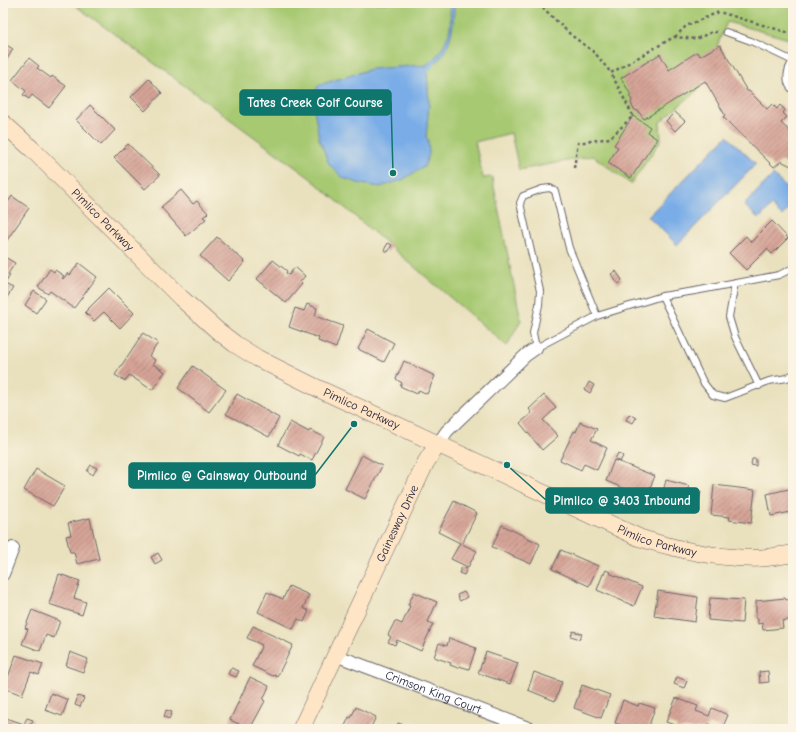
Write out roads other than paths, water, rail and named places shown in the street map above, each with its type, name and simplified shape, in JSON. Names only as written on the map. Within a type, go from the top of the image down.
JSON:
[{"type":"street","name":"Pimlico Parkway","points":[[5,130],[32,149],[181,298],[229,340],[257,358],[317,388],[640,538],[695,553],[761,558],[793,554]]},
{"type":"street","name":"Gainesway Drive","points":[[301,729],[426,462],[447,431],[526,354],[536,348]]},
{"type":"street","points":[[3,574],[13,548]]},
{"type":"street","name":"Crimson King Court","points":[[335,655],[531,729]]},
{"type":"lane","points":[[726,32],[751,41],[793,61],[788,68],[790,88],[793,90]]},
{"type":"lane","points":[[597,316],[569,248],[555,191],[550,188],[542,189],[523,196],[520,203],[540,291],[533,333],[536,348],[548,340],[597,316],[662,296],[779,275],[793,268]]},
{"type":"lane","points":[[736,283],[729,317],[735,337],[759,386]]},
{"type":"lane","points":[[662,296],[703,382],[713,395],[725,398],[769,381],[787,378],[793,374]]},
{"type":"water","points":[[450,3],[454,3],[450,40],[442,56],[428,68],[426,65],[438,54],[449,33]]},
{"type":"water","points":[[425,65],[427,70],[429,104],[426,137],[428,140],[429,154],[424,167],[402,180],[380,187],[361,184],[343,178],[329,164],[319,138],[312,97],[319,85],[371,69]]},
{"type":"water","points":[[727,136],[756,164],[677,245],[648,216]]},
{"type":"water","points":[[773,175],[793,194],[793,205],[782,216],[771,206],[759,219],[744,205]]},
{"type":"waterway","points":[[427,70],[433,62]]},
{"type":"place","name":"Tates Creek Golf Course","points":[[393,173]]},
{"type":"place","name":"Pimlico @ Gainsway Outbound","points":[[354,424]]},
{"type":"place","name":"Pimlico @ 3403 Inbound","points":[[507,465]]}]
